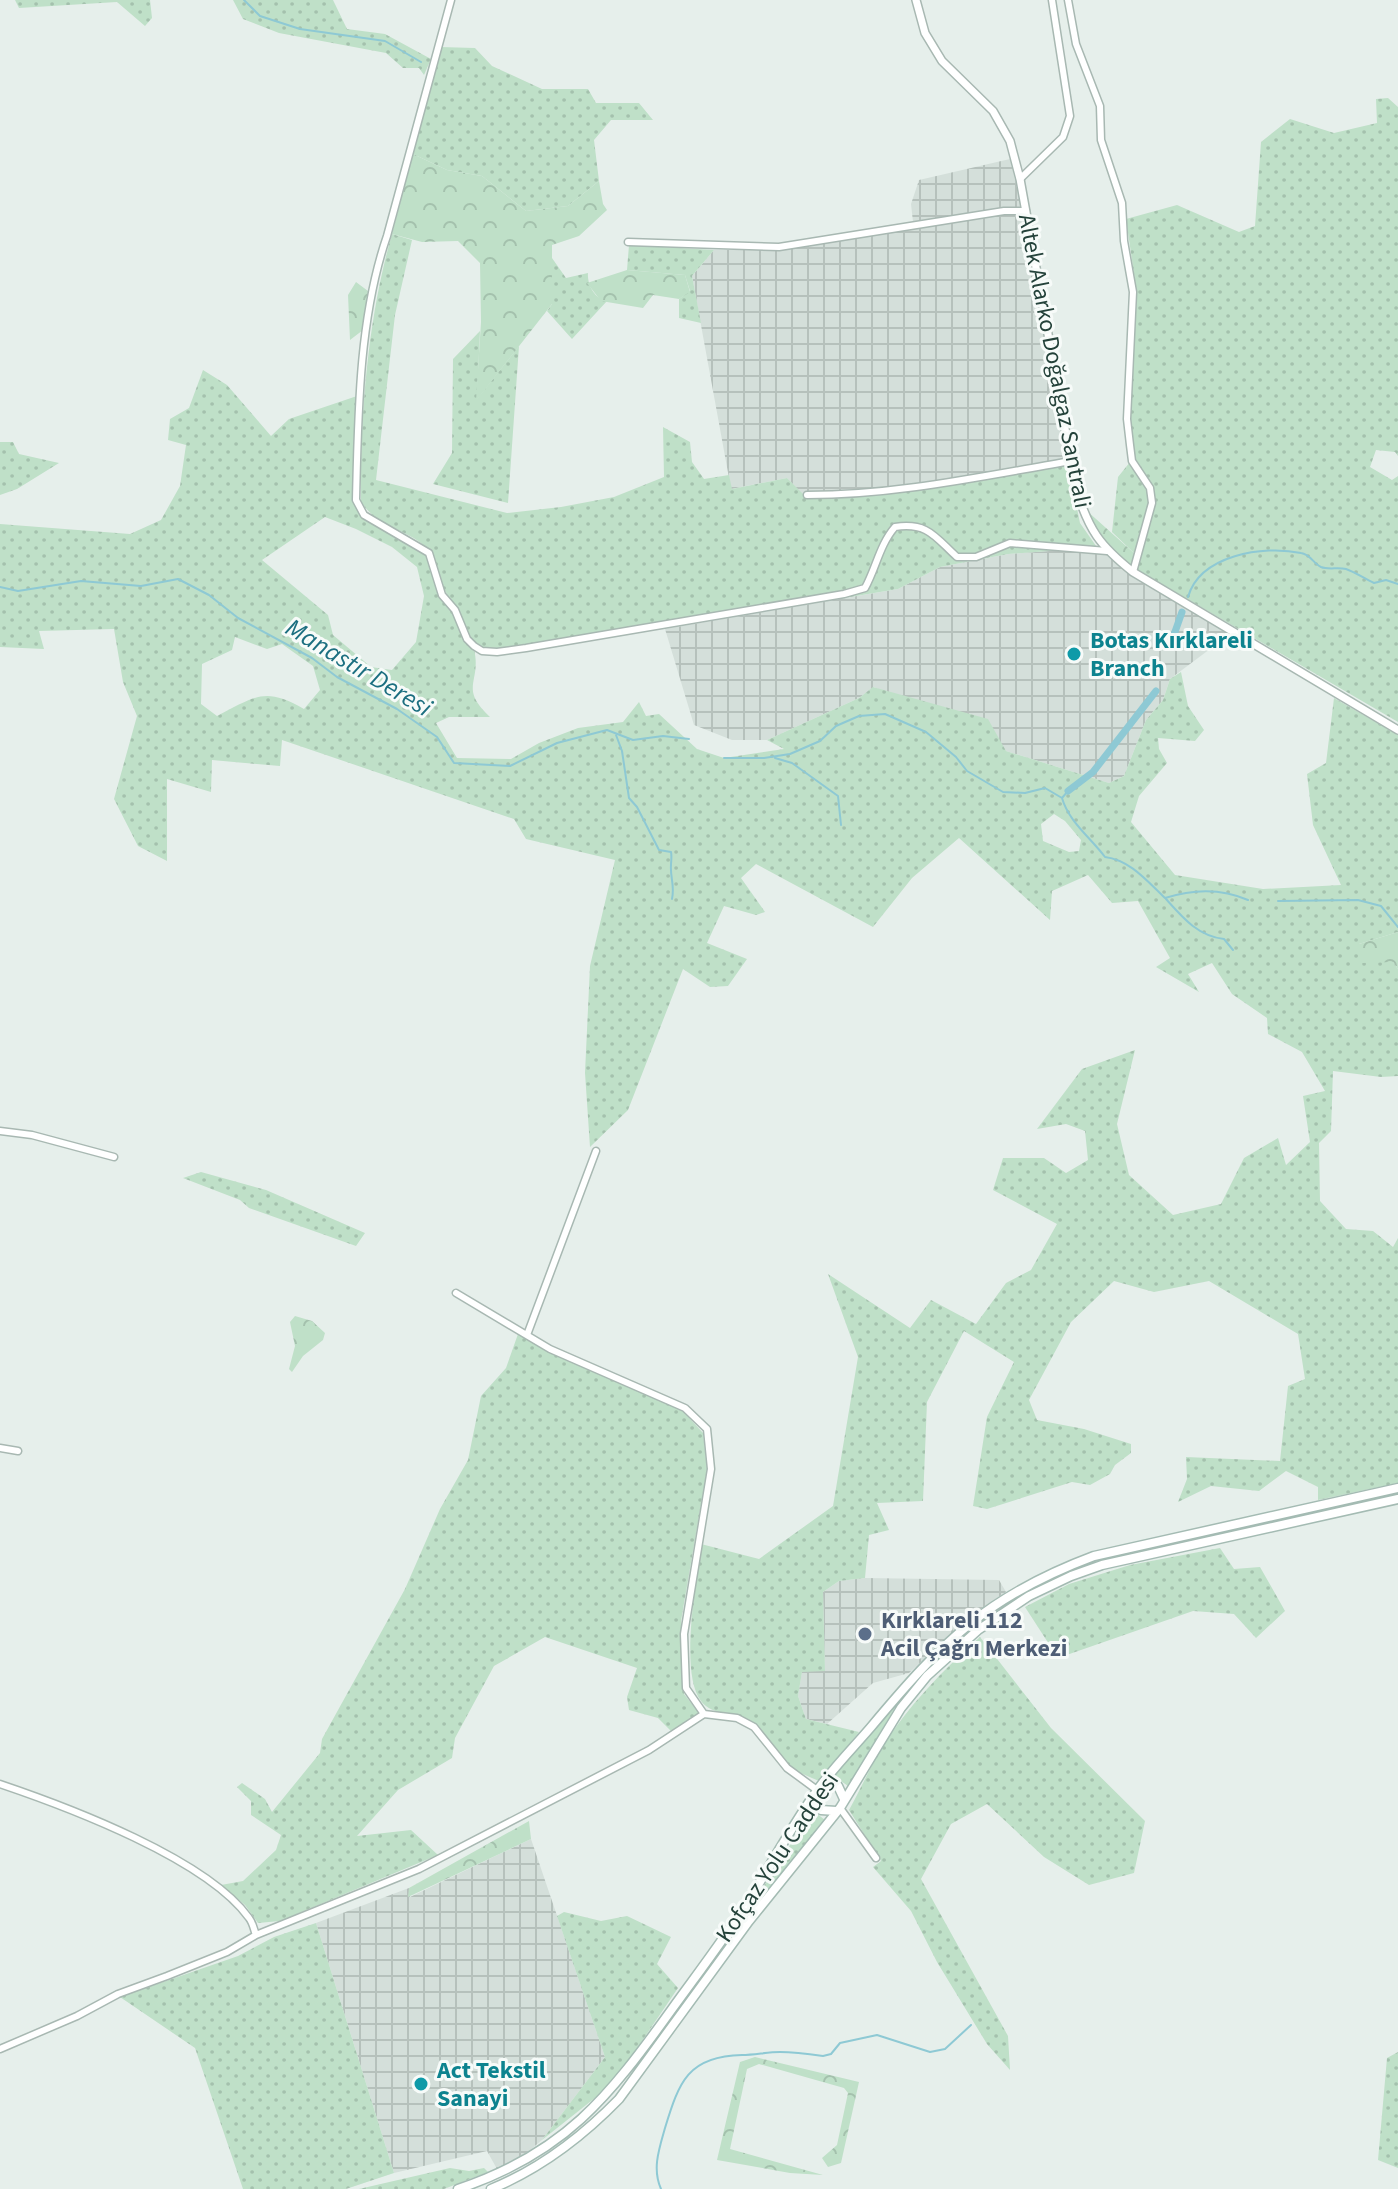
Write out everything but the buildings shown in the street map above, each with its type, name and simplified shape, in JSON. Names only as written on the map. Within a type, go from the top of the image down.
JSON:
[{"type":"main road","name":"Kofçaz Yolu Caddesi","points":[[458,2189],[494,2176],[532,2156],[578,2123],[612,2090],[733,1924],[819,1788],[930,1657],[982,1613],[1027,1585],[1070,1565],[1116,1550],[1398,1488]]},
{"type":"main road","name":"Kofçaz Yolu Caddesi","points":[[491,2189],[521,2176],[557,2153],[619,2099],[749,1921],[840,1806],[891,1723],[927,1676],[969,1637],[1029,1596],[1071,1576],[1118,1561],[1398,1499]]},
{"type":"main road","points":[[829,1783],[838,1786],[840,1806],[826,1812],[818,1807],[815,1799],[819,1788],[829,1783]]},
{"type":"street","points":[[451,0],[387,236],[374,272],[362,385],[356,500],[364,515],[429,553],[442,595],[455,610],[467,639],[474,646],[482,651],[497,652],[526,648],[844,594],[865,588],[876,568],[885,538],[895,527],[904,525],[913,524],[930,530],[957,557],[976,557],[1010,543],[1107,551]]},
{"type":"street","name":"Altek Alarko Doğalgaz Santrali","points":[[916,0],[925,33],[942,61],[993,111],[1010,141],[1020,179],[1076,489],[1085,519],[1107,551],[1133,572],[1398,730]]},
{"type":"street","points":[[1020,179],[1063,137],[1070,116],[1052,0]]},
{"type":"street","points":[[1068,0],[1076,44],[1100,106],[1101,140],[1122,203],[1124,241],[1133,292],[1128,432],[1132,461],[1150,488],[1152,503],[1133,572]]},
{"type":"street","points":[[628,242],[779,247],[1004,211],[1026,211]]},
{"type":"street","points":[[807,495],[933,485],[1071,461]]},
{"type":"street","points":[[0,1131],[32,1135],[114,1157]]},
{"type":"street","points":[[527,1335],[596,1151]]},
{"type":"street","points":[[456,1293],[550,1349],[685,1408],[707,1429],[711,1469],[684,1634],[686,1688],[704,1714]]},
{"type":"street","points":[[0,1448],[18,1451]]},
{"type":"street","points":[[0,2049],[77,2016],[118,1994],[227,1952],[256,1935],[419,1869],[636,1757],[704,1714],[737,1718],[754,1727],[787,1768],[819,1788]]},
{"type":"street","points":[[0,1784],[52,1801],[120,1831],[194,1870],[219,1888],[250,1919],[256,1935]]},
{"type":"street","points":[[840,1806],[876,1858]]},
{"type":"shaded area","points":[[1010,159],[1022,209],[913,222],[911,204],[919,180]]},
{"type":"shaded area","points":[[1004,213],[1022,215],[1068,464],[941,487],[841,498],[806,498],[787,478],[731,489],[692,276],[714,250],[780,250]]},
{"type":"shaded area","points":[[1075,549],[1106,554],[1137,577],[1230,634],[1170,679],[1163,700],[1146,720],[1124,776],[1109,783],[1006,751],[874,687],[859,698],[767,740],[732,740],[694,725],[665,629],[898,589],[940,567],[1008,554]]},
{"type":"shaded area","points":[[865,1578],[999,1580],[1006,1592],[969,1617],[909,1673],[873,1683],[827,1724],[806,1719],[798,1696],[802,1671],[825,1671],[823,1592],[839,1581]]},
{"type":"shaded area","points":[[531,1839],[605,2057],[542,2140],[497,2169],[487,2151],[394,2173],[316,1923],[409,1888],[410,1897]]},
{"type":"green space","points":[[15,0],[150,0],[152,18],[145,26],[117,2],[19,8]]},
{"type":"green space","points":[[233,0],[333,0],[347,29],[385,34],[431,59],[424,75],[419,68],[403,68],[386,53],[279,33],[243,19]]},
{"type":"green space","points":[[440,47],[475,48],[492,66],[542,89],[588,89],[596,103],[639,103],[653,120],[611,120],[594,140],[599,181],[568,206],[526,211],[482,176],[447,170],[413,154]]},
{"type":"green space","points":[[1388,98],[1398,107],[1398,456],[1395,452],[1376,450],[1370,467],[1392,480],[1398,476],[1398,722],[1136,569],[1154,504],[1135,459],[1132,442],[1130,420],[1137,294],[1126,219],[1177,205],[1239,232],[1255,226],[1261,142],[1290,119],[1334,133],[1377,123],[1376,99]]},
{"type":"green space","points":[[413,154],[447,170],[482,176],[526,211],[568,206],[599,181],[607,210],[579,236],[552,245],[552,304],[476,401],[481,322],[480,263],[458,241],[422,242],[392,234]]},
{"type":"green space","points":[[392,234],[412,240],[395,315],[376,480],[507,513],[561,507],[614,497],[664,477],[663,427],[690,442],[692,462],[704,479],[729,475],[732,489],[787,478],[807,498],[887,494],[1068,464],[1080,523],[1101,553],[1075,549],[1008,554],[940,567],[898,589],[761,612],[758,605],[513,647],[488,649],[474,644],[444,588],[429,550],[374,516],[361,501],[367,366],[377,298]]},
{"type":"green space","points":[[629,245],[714,250],[692,276],[701,323],[679,318],[679,299],[690,291],[685,275],[627,270]]},
{"type":"green space","points":[[552,258],[566,278],[588,273],[592,290],[607,301],[572,339],[547,311],[552,304]]},
{"type":"green space","points":[[627,270],[685,275],[690,292],[679,299],[653,295],[643,308],[601,301],[587,283]]},
{"type":"green space","points":[[356,282],[368,291],[363,330],[350,340],[348,295]]},
{"type":"green space","points":[[480,331],[477,399],[519,346],[508,503],[433,484],[452,453],[453,359]]},
{"type":"green space","points":[[203,370],[227,385],[271,436],[289,419],[357,396],[353,501],[367,520],[419,546],[427,554],[433,572],[474,649],[473,691],[480,707],[490,717],[449,717],[436,723],[457,758],[511,759],[539,743],[578,728],[623,722],[639,702],[646,716],[659,714],[697,749],[724,758],[784,749],[767,740],[859,698],[873,687],[988,719],[1006,751],[1109,783],[1124,776],[1146,720],[1163,700],[1170,679],[1181,672],[1188,706],[1204,730],[1195,741],[1158,738],[1159,749],[1167,763],[1139,796],[1131,822],[1175,875],[1263,889],[1341,885],[1313,825],[1307,774],[1326,763],[1334,698],[1398,735],[1398,932],[1359,944],[1393,962],[1398,969],[1398,1076],[1333,1071],[1331,1131],[1319,1143],[1320,1201],[1346,1229],[1373,1231],[1393,1247],[1398,1238],[1398,1483],[1318,1500],[1318,1487],[1286,1471],[1259,1491],[1211,1486],[1178,1502],[1187,1479],[1186,1457],[1280,1461],[1288,1386],[1305,1379],[1298,1334],[1209,1281],[1154,1292],[1114,1281],[1071,1322],[1029,1400],[1037,1420],[1084,1429],[1131,1444],[1131,1453],[1115,1465],[1110,1474],[1090,1485],[1072,1482],[987,1509],[973,1506],[987,1417],[1014,1362],[964,1331],[927,1402],[923,1501],[877,1503],[889,1530],[869,1535],[865,1578],[839,1581],[823,1592],[825,1671],[802,1672],[798,1696],[806,1719],[859,1732],[819,1781],[791,1768],[750,1721],[706,1706],[695,1688],[690,1648],[701,1544],[759,1559],[833,1506],[858,1357],[828,1274],[910,1328],[931,1300],[976,1324],[1006,1283],[1031,1270],[1057,1224],[993,1190],[1003,1158],[1044,1158],[1066,1173],[1088,1160],[1085,1131],[1066,1124],[1037,1129],[1082,1069],[1135,1050],[1117,1124],[1129,1175],[1173,1215],[1221,1204],[1244,1158],[1278,1138],[1286,1165],[1310,1142],[1303,1096],[1325,1091],[1302,1052],[1268,1034],[1267,1018],[1232,994],[1212,963],[1188,974],[1199,992],[1156,967],[1170,958],[1138,901],[1112,903],[1088,875],[1052,891],[1050,920],[959,838],[912,878],[873,927],[756,864],[741,878],[765,912],[756,915],[724,906],[707,943],[747,959],[728,986],[710,987],[683,969],[628,1110],[590,1147],[585,1073],[590,966],[615,860],[526,839],[514,819],[282,740],[280,766],[212,760],[211,792],[167,779],[167,861],[138,846],[114,799],[137,716],[123,682],[114,629],[39,631],[44,649],[0,647],[0,524],[130,534],[161,520],[180,486],[186,445],[168,440],[170,419],[189,408]],"holes":[[[325,517],[392,547],[417,567],[424,596],[416,642],[392,670],[371,667],[333,635],[328,615],[262,560]],[[235,637],[267,649],[282,644],[313,666],[320,690],[304,709],[269,696],[251,699],[217,716],[201,704],[202,664],[232,650]],[[1054,814],[1065,821],[1081,840],[1079,851],[1069,852],[1043,841],[1041,824]]]},
{"type":"green space","points":[[0,442],[13,442],[19,454],[59,463],[17,489],[0,495]]},
{"type":"green space","points":[[1130,462],[1148,497],[1145,522],[1135,554],[1112,532],[1118,477]]},
{"type":"green space","points":[[1086,510],[1135,554],[1131,567],[1108,548]]},
{"type":"green space","points":[[1398,932],[1398,969],[1393,962],[1361,963],[1359,944]]},
{"type":"green space","points":[[201,1172],[266,1190],[365,1233],[356,1246],[249,1208],[240,1200],[183,1178]]},
{"type":"green space","points":[[295,1316],[312,1321],[325,1333],[323,1340],[303,1356],[292,1372],[289,1369],[295,1346],[290,1322]]},
{"type":"green space","points":[[518,1334],[575,1364],[682,1410],[703,1433],[707,1469],[681,1621],[684,1694],[699,1713],[672,1732],[658,1718],[629,1710],[627,1697],[637,1668],[545,1637],[494,1666],[455,1738],[452,1758],[398,1790],[357,1836],[411,1830],[438,1855],[280,1921],[258,1923],[245,1905],[221,1885],[243,1881],[276,1850],[281,1835],[251,1815],[251,1801],[237,1787],[242,1783],[265,1799],[272,1812],[320,1753],[322,1739],[405,1589],[440,1509],[468,1460],[481,1396],[506,1368]]},
{"type":"green space","points":[[1220,1548],[1234,1569],[1260,1567],[1285,1611],[1256,1638],[1234,1614],[1193,1611],[1058,1658],[1025,1607],[1069,1584],[1130,1565]]},
{"type":"green space","points":[[980,1637],[1051,1728],[1145,1821],[1134,1873],[1089,1885],[1044,1857],[987,1804],[951,1824],[921,1879],[1008,2036],[1010,2070],[987,2044],[937,1962],[911,1911],[873,1867],[881,1861],[849,1810],[881,1749],[902,1718],[939,1676]]},
{"type":"green space","points":[[902,1696],[848,1786],[834,1776]]},
{"type":"green space","points":[[812,1810],[825,1820],[741,1923]]},
{"type":"green space","points":[[529,1821],[531,1839],[408,1897],[409,1888]]},
{"type":"green space","points":[[564,1912],[601,1921],[627,1916],[671,1937],[657,1964],[678,1988],[605,2090],[542,2140],[605,2057],[557,1916]]},
{"type":"green space","points":[[316,1923],[394,2173],[346,2189],[243,2189],[195,2048],[120,1997],[238,1956],[274,1937]]},
{"type":"green space","points":[[1398,2052],[1398,2168],[1378,2160],[1387,2058]]},
{"type":"green space","points":[[755,2057],[859,2082],[841,2163],[828,2167],[822,2158],[837,2145],[848,2093],[844,2088],[759,2064],[747,2069],[730,2149],[823,2175],[790,2173],[717,2160],[740,2062]]},
{"type":"green space","points":[[450,2168],[469,2171],[484,2168],[488,2172],[444,2189],[359,2189]]},
{"type":"waterway","points":[[244,0],[260,16],[300,29],[385,41],[421,62]]},
{"type":"waterway","points":[[1188,597],[1205,571],[1235,556],[1252,552],[1304,554],[1321,567],[1346,569],[1374,583],[1386,580],[1398,584]]},
{"type":"waterway","name":"Manastır Deresi","points":[[0,587],[18,591],[81,581],[141,586],[178,579],[209,595],[238,618],[312,658],[337,677],[397,709],[437,737],[454,763],[510,766],[557,743],[607,730],[633,740],[663,736],[689,739]]},
{"type":"waterway","points":[[1170,646],[1182,612]]},
{"type":"waterway","points":[[1068,791],[1093,772],[1156,691]]},
{"type":"waterway","points":[[724,758],[764,758],[790,754],[820,741],[836,726],[859,716],[885,714],[926,732],[956,757],[967,771],[1003,792],[1025,793],[1045,788],[1062,798],[1075,822],[1105,857],[1130,867],[1165,898],[1207,891],[1228,893],[1248,900]]},
{"type":"waterway","points":[[616,735],[622,751],[629,798],[637,807],[659,850],[671,852],[672,899]]},
{"type":"waterway","points":[[775,758],[792,763],[838,796],[841,825]]},
{"type":"waterway","points":[[1062,798],[1068,791]]},
{"type":"waterway","points":[[1166,899],[1192,925],[1206,934],[1224,939],[1233,950]]},
{"type":"waterway","points":[[1278,901],[1358,900],[1381,906],[1398,927]]},
{"type":"waterway","points":[[661,2189],[657,2166],[659,2151],[675,2097],[688,2075],[709,2060],[770,2052],[823,2056],[831,2054],[840,2043],[877,2035],[930,2052],[945,2049],[971,2025]]},
{"type":"place","name":"Botas Kırklareli Branch","points":[[1074,654]]},
{"type":"place","name":"Kırklareli 112 Acil Çağrı Merkezi","points":[[865,1634]]},
{"type":"place","name":"Act Tekstil Sanayi","points":[[421,2084]]}]
